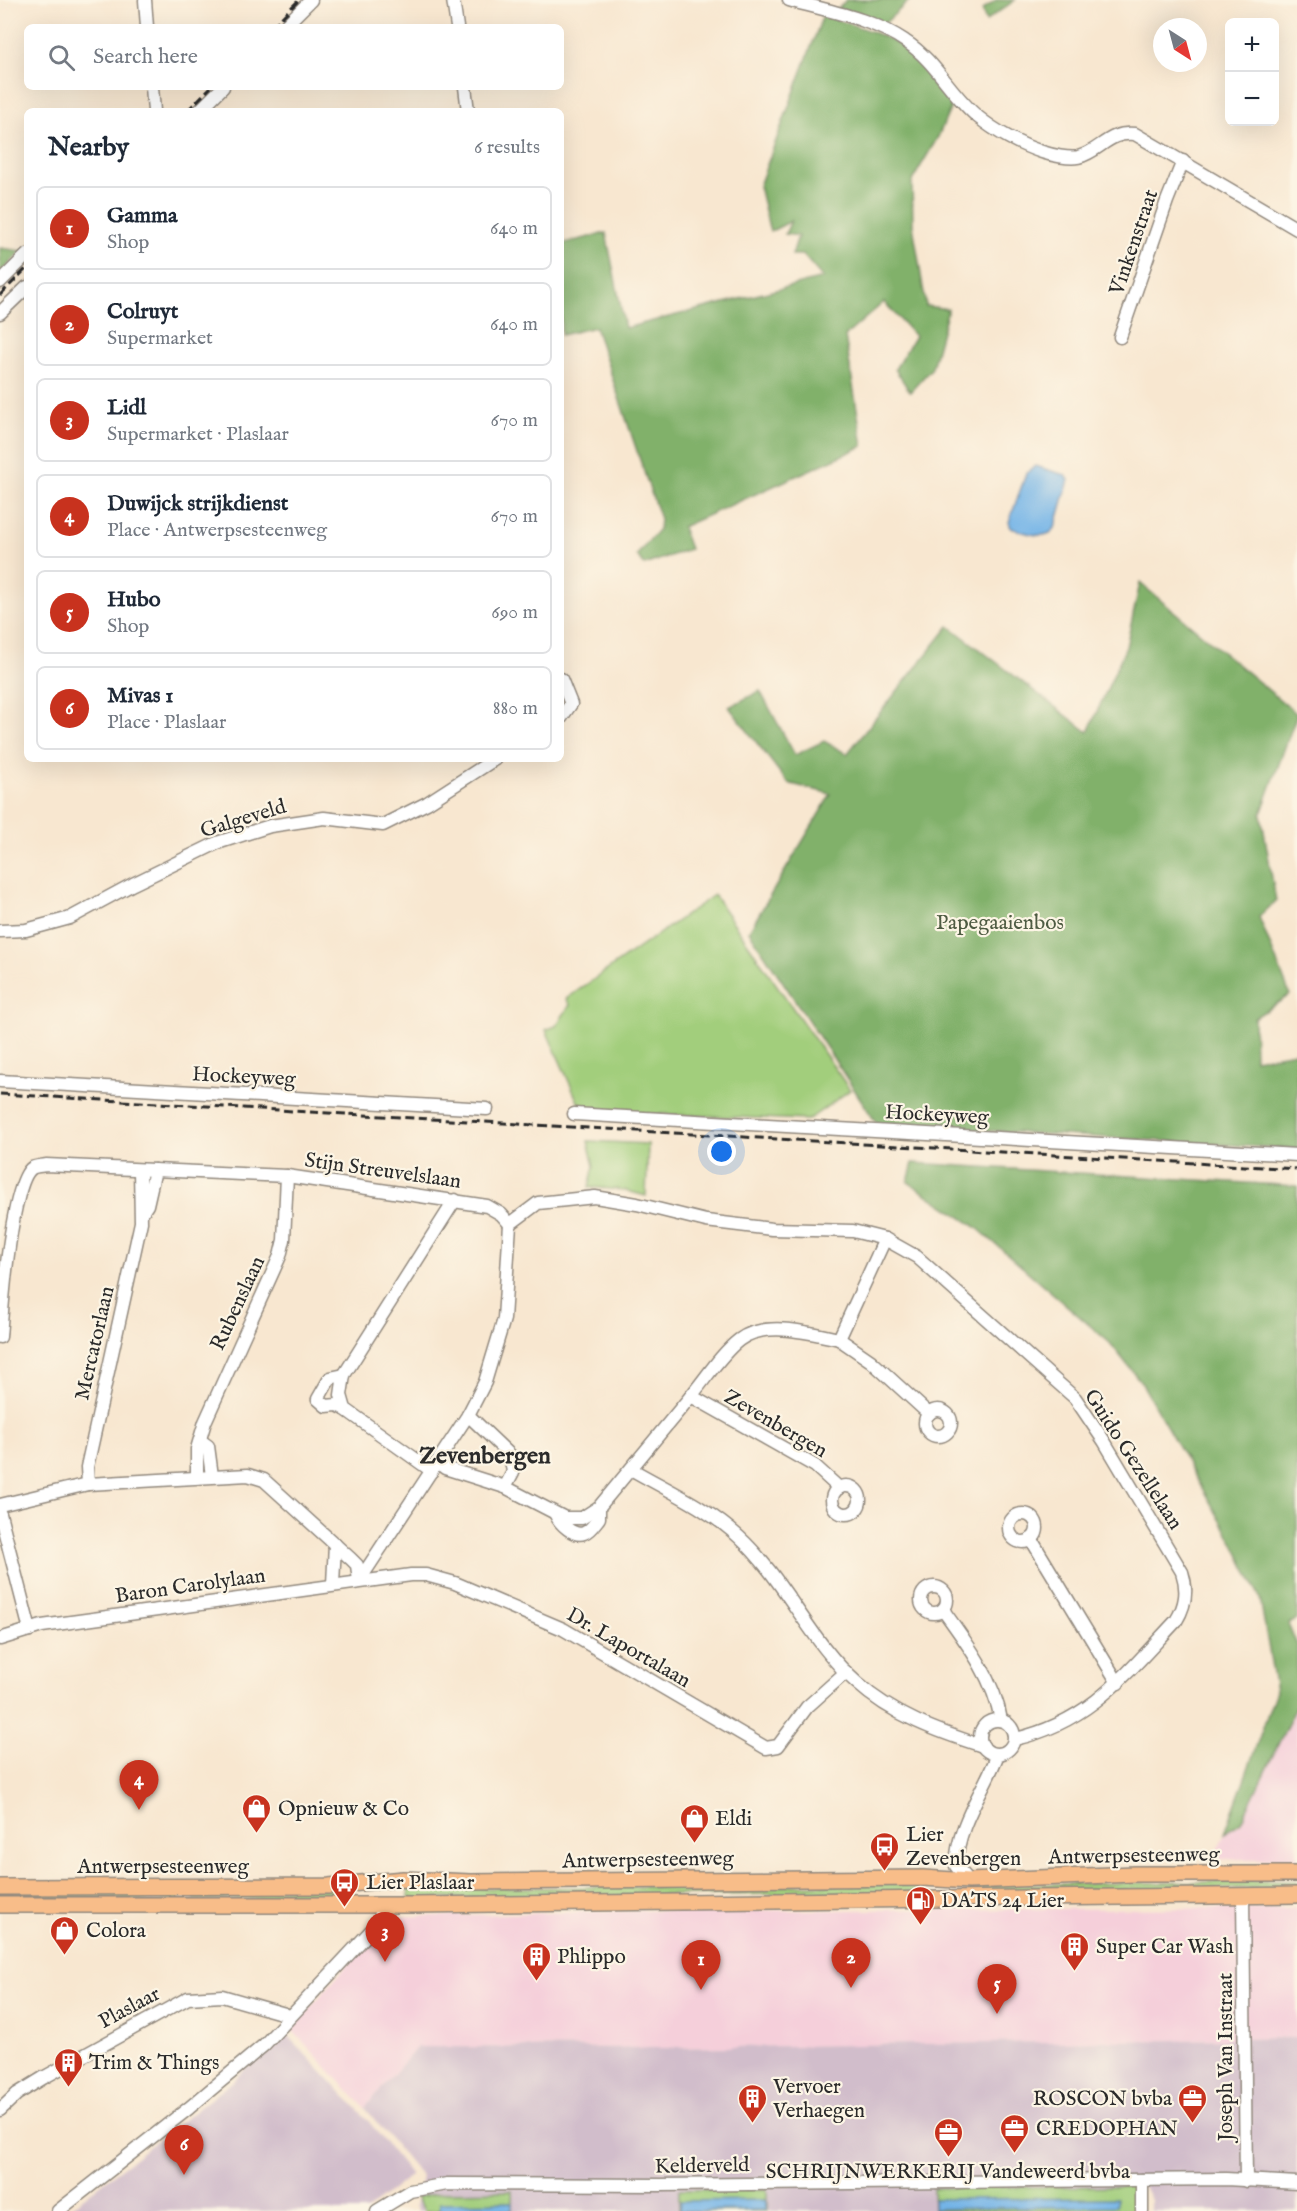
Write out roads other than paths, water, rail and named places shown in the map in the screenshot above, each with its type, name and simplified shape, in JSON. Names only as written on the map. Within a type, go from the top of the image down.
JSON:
[{"type":"main road","name":"Antwerpsesteenweg","points":[[0,1887],[329,1886],[403,1879],[471,1882],[888,1878],[969,1881],[1134,1874],[1297,1874]]},
{"type":"main road","points":[[402,1905],[389,1893],[393,1886],[403,1879]]},
{"type":"main road","points":[[193,1904],[188,1898],[188,1892],[195,1886]]},
{"type":"main road","name":"Antwerpsesteenweg","points":[[0,1905],[402,1905],[1297,1895]]},
{"type":"street","points":[[145,0],[147,24]]},
{"type":"street","points":[[287,24],[311,0]]},
{"type":"street","points":[[453,0],[457,24]]},
{"type":"street","points":[[789,0],[876,26],[905,40],[930,63],[977,116],[1003,134],[1041,152],[1075,158],[1091,152],[1113,136],[1125,133],[1135,134],[1297,229]]},
{"type":"street","points":[[152,90],[153,108]]},
{"type":"street","points":[[202,108],[220,90]]},
{"type":"street","points":[[465,90],[468,108]]},
{"type":"street","name":"Vinkenstraat","points":[[1120,337],[1183,161]]},
{"type":"street","points":[[0,282],[24,258]]},
{"type":"street","points":[[0,313],[24,290]]},
{"type":"street","points":[[564,686],[571,704],[564,714]]},
{"type":"street","name":"Galgeveld","points":[[0,931],[26,930],[70,918],[133,884],[218,843],[270,826],[324,818],[382,825],[418,808],[490,762]]},
{"type":"street","name":"Hockeyweg","points":[[0,1081],[487,1109]]},
{"type":"street","name":"Hockeyweg","points":[[574,1114],[1297,1155]]},
{"type":"street","name":"Stijn Streuvelslaan","points":[[0,1337],[12,1228],[25,1177],[32,1168],[46,1165],[287,1176],[487,1206],[501,1214],[510,1224]]},
{"type":"street","name":"Mercatorlaan","points":[[88,1484],[87,1467],[143,1211],[140,1170]]},
{"type":"street","name":"Mercatorlaan","points":[[143,1211],[147,1205],[155,1170]]},
{"type":"street","name":"Rubenslaan","points":[[197,1477],[197,1449],[205,1422],[280,1256],[284,1240],[287,1176]]},
{"type":"street","points":[[359,1581],[468,1415],[485,1382],[500,1335],[507,1293],[510,1224],[538,1203],[595,1197],[637,1204],[706,1221],[772,1228],[853,1231],[885,1239],[839,1339]]},
{"type":"street","points":[[345,1409],[341,1395],[344,1375],[455,1200]]},
{"type":"street","name":"Guido Gezellelaan","points":[[885,1239],[917,1257],[1075,1398],[1104,1441],[1182,1572],[1186,1593],[1181,1613],[1104,1697],[1040,1734],[1015,1739],[1009,1750],[998,1754],[967,1819],[956,1866]]},
{"type":"street","name":"Zevenbergen","points":[[344,1375],[330,1378],[318,1399],[326,1406],[337,1405],[345,1409],[434,1466],[506,1487],[555,1514],[572,1520],[582,1518],[599,1507],[730,1349],[750,1333],[770,1329],[839,1339],[871,1361],[929,1414]]},
{"type":"street","name":"Zevenbergen","points":[[691,1396],[815,1466],[839,1488]]},
{"type":"street","points":[[468,1415],[493,1436],[510,1455],[513,1472],[506,1487]]},
{"type":"street","points":[[201,1441],[208,1446],[212,1476]]},
{"type":"street","points":[[631,1469],[720,1521],[741,1538],[846,1672],[889,1707],[956,1738],[983,1746],[998,1754]]},
{"type":"street","points":[[0,1505],[88,1484],[248,1475],[264,1480],[357,1565],[359,1581]]},
{"type":"street","points":[[0,1514],[30,1630]]},
{"type":"street","points":[[1030,1539],[1118,1683]]},
{"type":"street","points":[[333,1584],[335,1544]]},
{"type":"street","points":[[374,1557],[392,1576]]},
{"type":"street","name":"Dr. Laportalaan","points":[[359,1581],[418,1575],[443,1579],[563,1629],[765,1748],[778,1746],[807,1707],[846,1672]]},
{"type":"street","name":"Baron Carolylaan","points":[[0,1639],[30,1630],[359,1581]]},
{"type":"street","points":[[943,1610],[968,1644],[998,1701],[1001,1720]]},
{"type":"street","points":[[983,1746],[980,1738],[982,1729],[988,1722],[1001,1720],[1011,1725],[1015,1739]]},
{"type":"street","points":[[941,1880],[956,1866],[969,1881]]},
{"type":"street","name":"Joseph Van Instraat","points":[[1244,1896],[1246,2181]]},
{"type":"street","points":[[58,2211],[234,2072],[335,1972],[380,1921],[382,1904]]},
{"type":"street","name":"Plaslaar","points":[[0,2110],[16,2094],[34,2083],[188,1998],[222,1996],[285,2014],[287,2020]]},
{"type":"street","points":[[1142,2211],[1142,2180],[1297,2183]]},
{"type":"street","name":"Kelderveld","points":[[377,2211],[410,2191],[447,2184],[1142,2180]]},
{"type":"water","points":[[1035,466],[1065,475],[1069,480],[1055,528],[1041,535],[1011,528],[1009,522],[1026,474]]},
{"type":"water","points":[[1116,2198],[1116,2206],[934,2209],[934,2199]]},
{"type":"water","points":[[766,2200],[766,2210],[680,2211],[680,2201]]},
{"type":"water","points":[[512,2202],[512,2211],[440,2211],[440,2203]]},
{"type":"railway","points":[[275,24],[299,0]]},
{"type":"railway","points":[[190,108],[208,90]]},
{"type":"railway","points":[[0,295],[24,271]]},
{"type":"railway","points":[[0,1094],[1297,1169]]},
{"type":"place","name":"Duwijck strijkdienst","points":[[139,1810]]},
{"type":"place","name":"Opnieuw & Co","points":[[257,1834]]},
{"type":"place","name":"Eldi","points":[[694,1844]]},
{"type":"place","name":"Lier Zevenbergen","points":[[885,1872]]},
{"type":"place","name":"Lier Plaslaar","points":[[345,1908]]},
{"type":"place","name":"DATS 24 Lier","points":[[920,1926]]},
{"type":"place","name":"Colora","points":[[65,1956]]},
{"type":"place","name":"Lidl","points":[[385,1962]]},
{"type":"place","name":"Super Car Wash","points":[[1075,1972]]},
{"type":"place","name":"Phlippo","points":[[536,1982]]},
{"type":"place","name":"Colruyt","points":[[851,1988]]},
{"type":"place","name":"Gamma","points":[[701,1990]]},
{"type":"place","name":"Hubo","points":[[997,2014]]},
{"type":"place","name":"Trim & Things","points":[[68,2088]]},
{"type":"place","name":"Vervoer Verhaegen","points":[[752,2124]]},
{"type":"place","name":"ROSCON bvba","points":[[1193,2124]]},
{"type":"place","name":"CREDOPHAN","points":[[1015,2154]]},
{"type":"place","name":"SCHRIJNWERKERIJ Vandeweerd bvba","points":[[948,2158]]},
{"type":"place","name":"Mivas 1","points":[[184,2175]]},
{"type":"district","name":"Zevenbergen","points":[[485,1455]]},
{"type":"park label","name":"Papegaaienbos","points":[[1000,922]]}]
